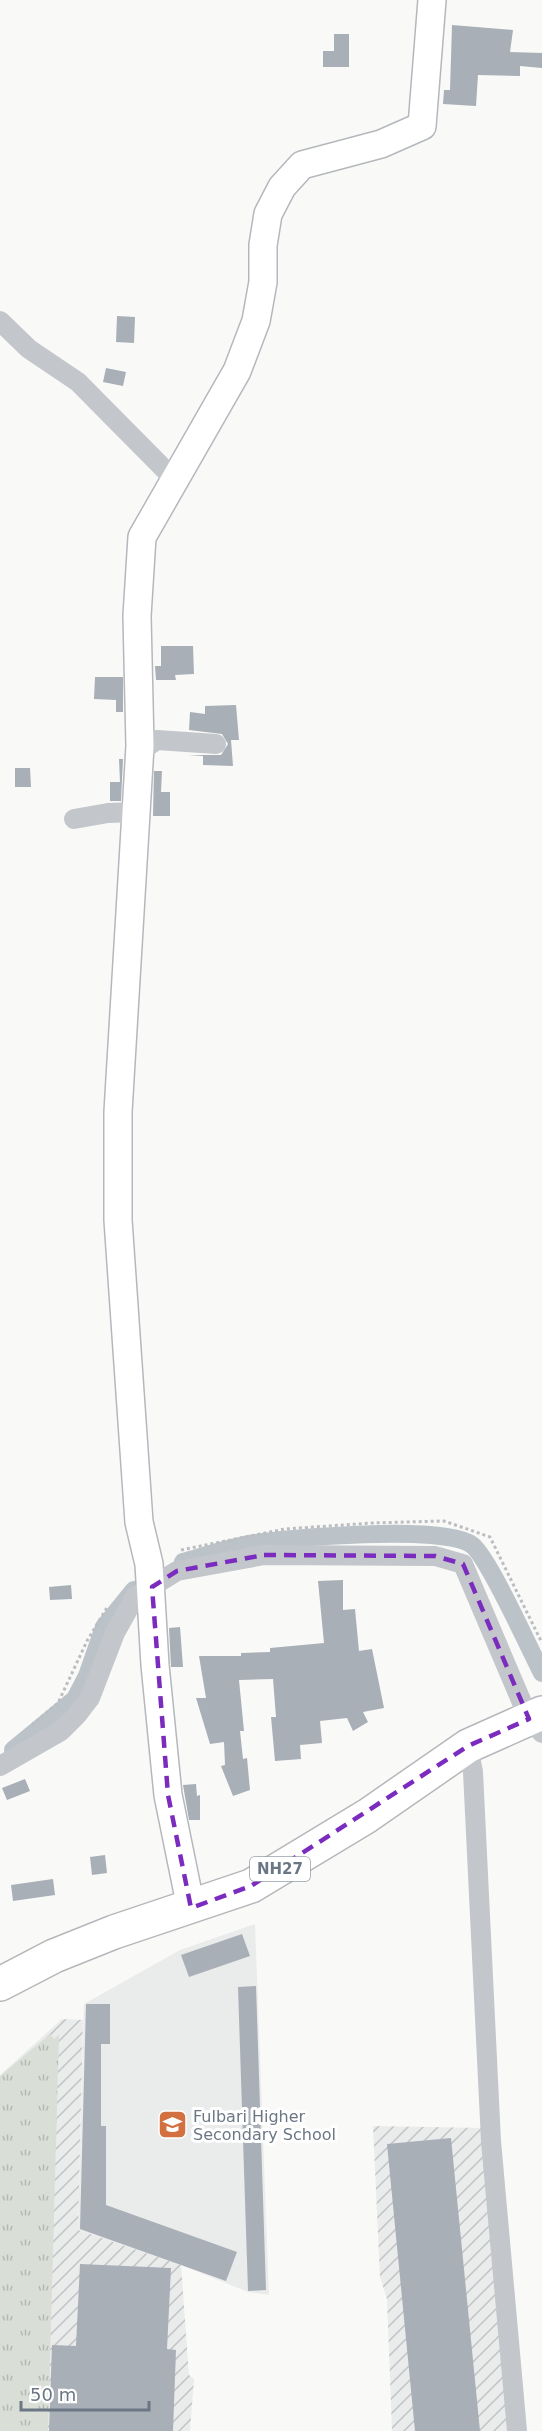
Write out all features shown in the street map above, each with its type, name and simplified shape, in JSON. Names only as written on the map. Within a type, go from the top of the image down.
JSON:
[{"type":"highway","name":"NH27","points":[[0,1984],[54,1956],[114,1932],[251,1886],[366,1815],[468,1746],[538,1720]]},
{"type":"street","points":[[191,1908],[168,1795],[155,1665],[151,1579],[139,1522],[118,1220],[118,1112],[135,812],[148,746],[140,704],[137,616],[142,537],[237,371],[256,321],[263,282],[263,245],[268,214],[282,187],[302,165],[381,144],[422,126],[432,0]]},
{"type":"street","points":[[0,321],[29,349],[78,382],[174,479]]},
{"type":"street","points":[[148,746],[216,744]]},
{"type":"street","points":[[74,819],[108,813],[135,812]]},
{"type":"street","points":[[0,1766],[61,1731],[77,1715],[90,1698],[115,1633],[135,1597],[151,1579],[177,1571],[264,1555],[435,1556],[463,1564],[538,1720]]},
{"type":"street","points":[[468,1746],[473,1772],[491,2141],[516,2431]]},
{"type":"path","points":[[24,1732],[57,1703],[87,1641],[110,1604]]},
{"type":"highlighted area","points":[[264,1555],[435,1556],[463,1564],[529,1719],[468,1746],[251,1886],[191,1908],[168,1795],[152,1587],[177,1571]]},
{"type":"shaded area","name":"Fulbari Higher Secondary School","points":[[255,1924],[269,2295],[248,2292],[181,2265],[78,2230],[84,2004],[180,1950]]},
{"type":"shaded area","points":[[62,2019],[83,2020],[78,2230],[181,2265],[189,2375],[194,2379],[190,2431],[0,2431],[0,2075]]},
{"type":"shaded area","points":[[373,2126],[483,2128],[508,2431],[392,2431],[387,2299],[380,2277]]},
{"type":"green space","points":[[50,2034],[54,2039],[59,2035],[48,2431],[0,2431],[0,2076]]},
{"type":"building","points":[[452,25],[513,30],[510,52],[542,53],[542,68],[520,66],[520,76],[478,75],[476,106],[443,104],[444,90],[450,90]]},
{"type":"building","points":[[334,34],[349,34],[349,67],[323,67],[323,51],[334,51]]},
{"type":"building","points":[[117,316],[135,317],[134,343],[116,342]]},
{"type":"building","points":[[106,368],[126,372],[123,386],[103,382]]},
{"type":"building","points":[[161,646],[193,646],[194,674],[175,675],[176,680],[156,680],[155,666],[161,666]]},
{"type":"building","points":[[95,677],[123,677],[123,712],[116,712],[116,700],[94,699]]},
{"type":"building","points":[[236,705],[239,740],[231,740],[233,766],[203,765],[203,756],[188,755],[221,755],[228,744],[222,734],[189,730],[190,712],[205,714],[205,706]]},
{"type":"building","points":[[119,759],[123,759],[121,801],[110,801],[110,782],[120,782]]},
{"type":"building","points":[[15,768],[30,768],[31,787],[15,787]]},
{"type":"building","points":[[154,771],[162,771],[161,792],[170,792],[170,816],[153,816]]},
{"type":"building","points":[[343,1580],[343,1610],[355,1609],[359,1651],[372,1649],[384,1708],[363,1712],[368,1722],[353,1731],[347,1718],[320,1721],[322,1743],[300,1745],[301,1759],[275,1761],[271,1717],[276,1717],[273,1679],[239,1680],[244,1731],[240,1731],[243,1759],[247,1758],[250,1790],[233,1796],[221,1766],[225,1765],[224,1742],[210,1744],[196,1698],[206,1698],[199,1656],[241,1656],[241,1653],[270,1652],[270,1648],[324,1643],[318,1581]]},
{"type":"building","points":[[71,1585],[72,1599],[50,1600],[49,1587]]},
{"type":"building","points":[[180,1627],[183,1667],[171,1667],[169,1628]]},
{"type":"building","points":[[25,1779],[30,1791],[7,1800],[2,1788]]},
{"type":"building","points":[[196,1784],[197,1796],[200,1795],[200,1820],[189,1820],[183,1785]]},
{"type":"building","points":[[105,1855],[107,1873],[92,1875],[90,1857]]},
{"type":"building","points":[[53,1879],[55,1895],[13,1901],[11,1885]]},
{"type":"building","points":[[242,1934],[250,1956],[189,1977],[181,1955]]},
{"type":"building","points":[[256,1986],[266,2290],[248,2291],[238,1987]]},
{"type":"building","points":[[86,2004],[110,2004],[110,2044],[101,2044],[101,2126],[106,2126],[106,2205],[237,2252],[226,2281],[80,2229]]},
{"type":"building","points":[[451,2138],[480,2431],[415,2431],[387,2144]]},
{"type":"building","points":[[80,2264],[171,2268],[167,2349],[176,2350],[173,2431],[49,2431],[52,2345],[76,2346]]},
{"type":"waterway","points":[[183,1562],[224,1550],[268,1541],[364,1534],[431,1535],[456,1539],[472,1545],[488,1567],[509,1604],[542,1673]]},
{"type":"waterway","points":[[13,1750],[75,1699],[87,1676],[104,1627],[134,1590]]},
{"type":"place","name":"Fulbari Higher Secondary School","points":[[172,2125]]}]
